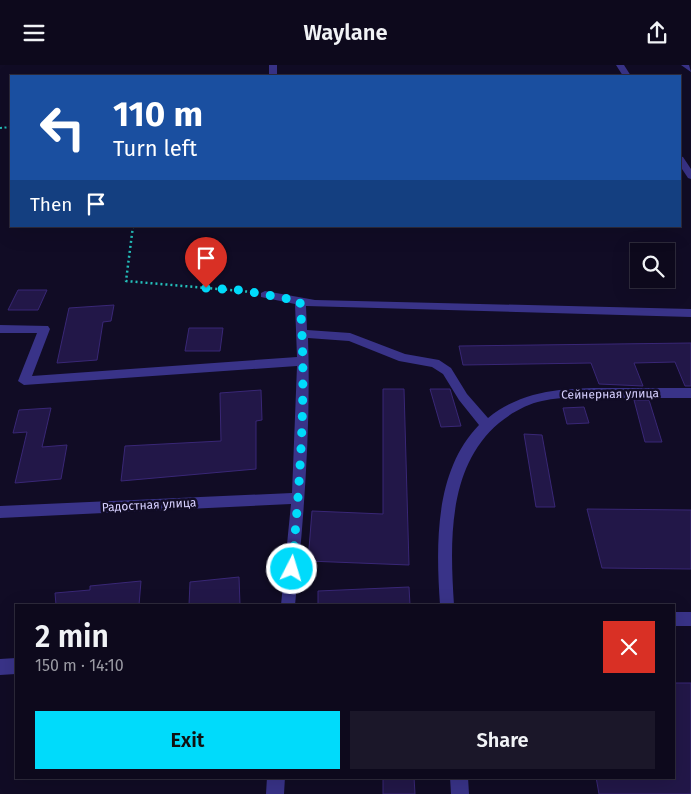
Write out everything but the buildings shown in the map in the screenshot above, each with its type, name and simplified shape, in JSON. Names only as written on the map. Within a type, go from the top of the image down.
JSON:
[{"type":"street","points":[[681,161],[691,176]]},
{"type":"street","points":[[265,295],[315,304],[691,313]]},
{"type":"street","points":[[288,604],[298,498],[304,361],[300,301]]},
{"type":"street","points":[[0,329],[44,329],[24,381],[304,361]]},
{"type":"street","points":[[303,334],[350,337],[403,358],[435,363],[448,371],[463,397],[487,426]]},
{"type":"street","name":"Сейнерная улица","points":[[447,604],[443,561],[448,508],[454,477],[473,439],[499,415],[535,398],[571,393],[691,393]]},
{"type":"street","name":"Радостная улица","points":[[0,512],[298,498]]},
{"type":"street","points":[[675,619],[691,619]]},
{"type":"street","points":[[0,667],[15,666]]},
{"type":"street","points":[[275,794],[276,779]]},
{"type":"street","points":[[459,779],[460,794]]},
{"type":"path","points":[[133,227],[126,281],[240,290],[265,295]]},
{"type":"route","points":[[206,288],[240,290],[300,301],[304,355],[300,482],[292,569]]}]
